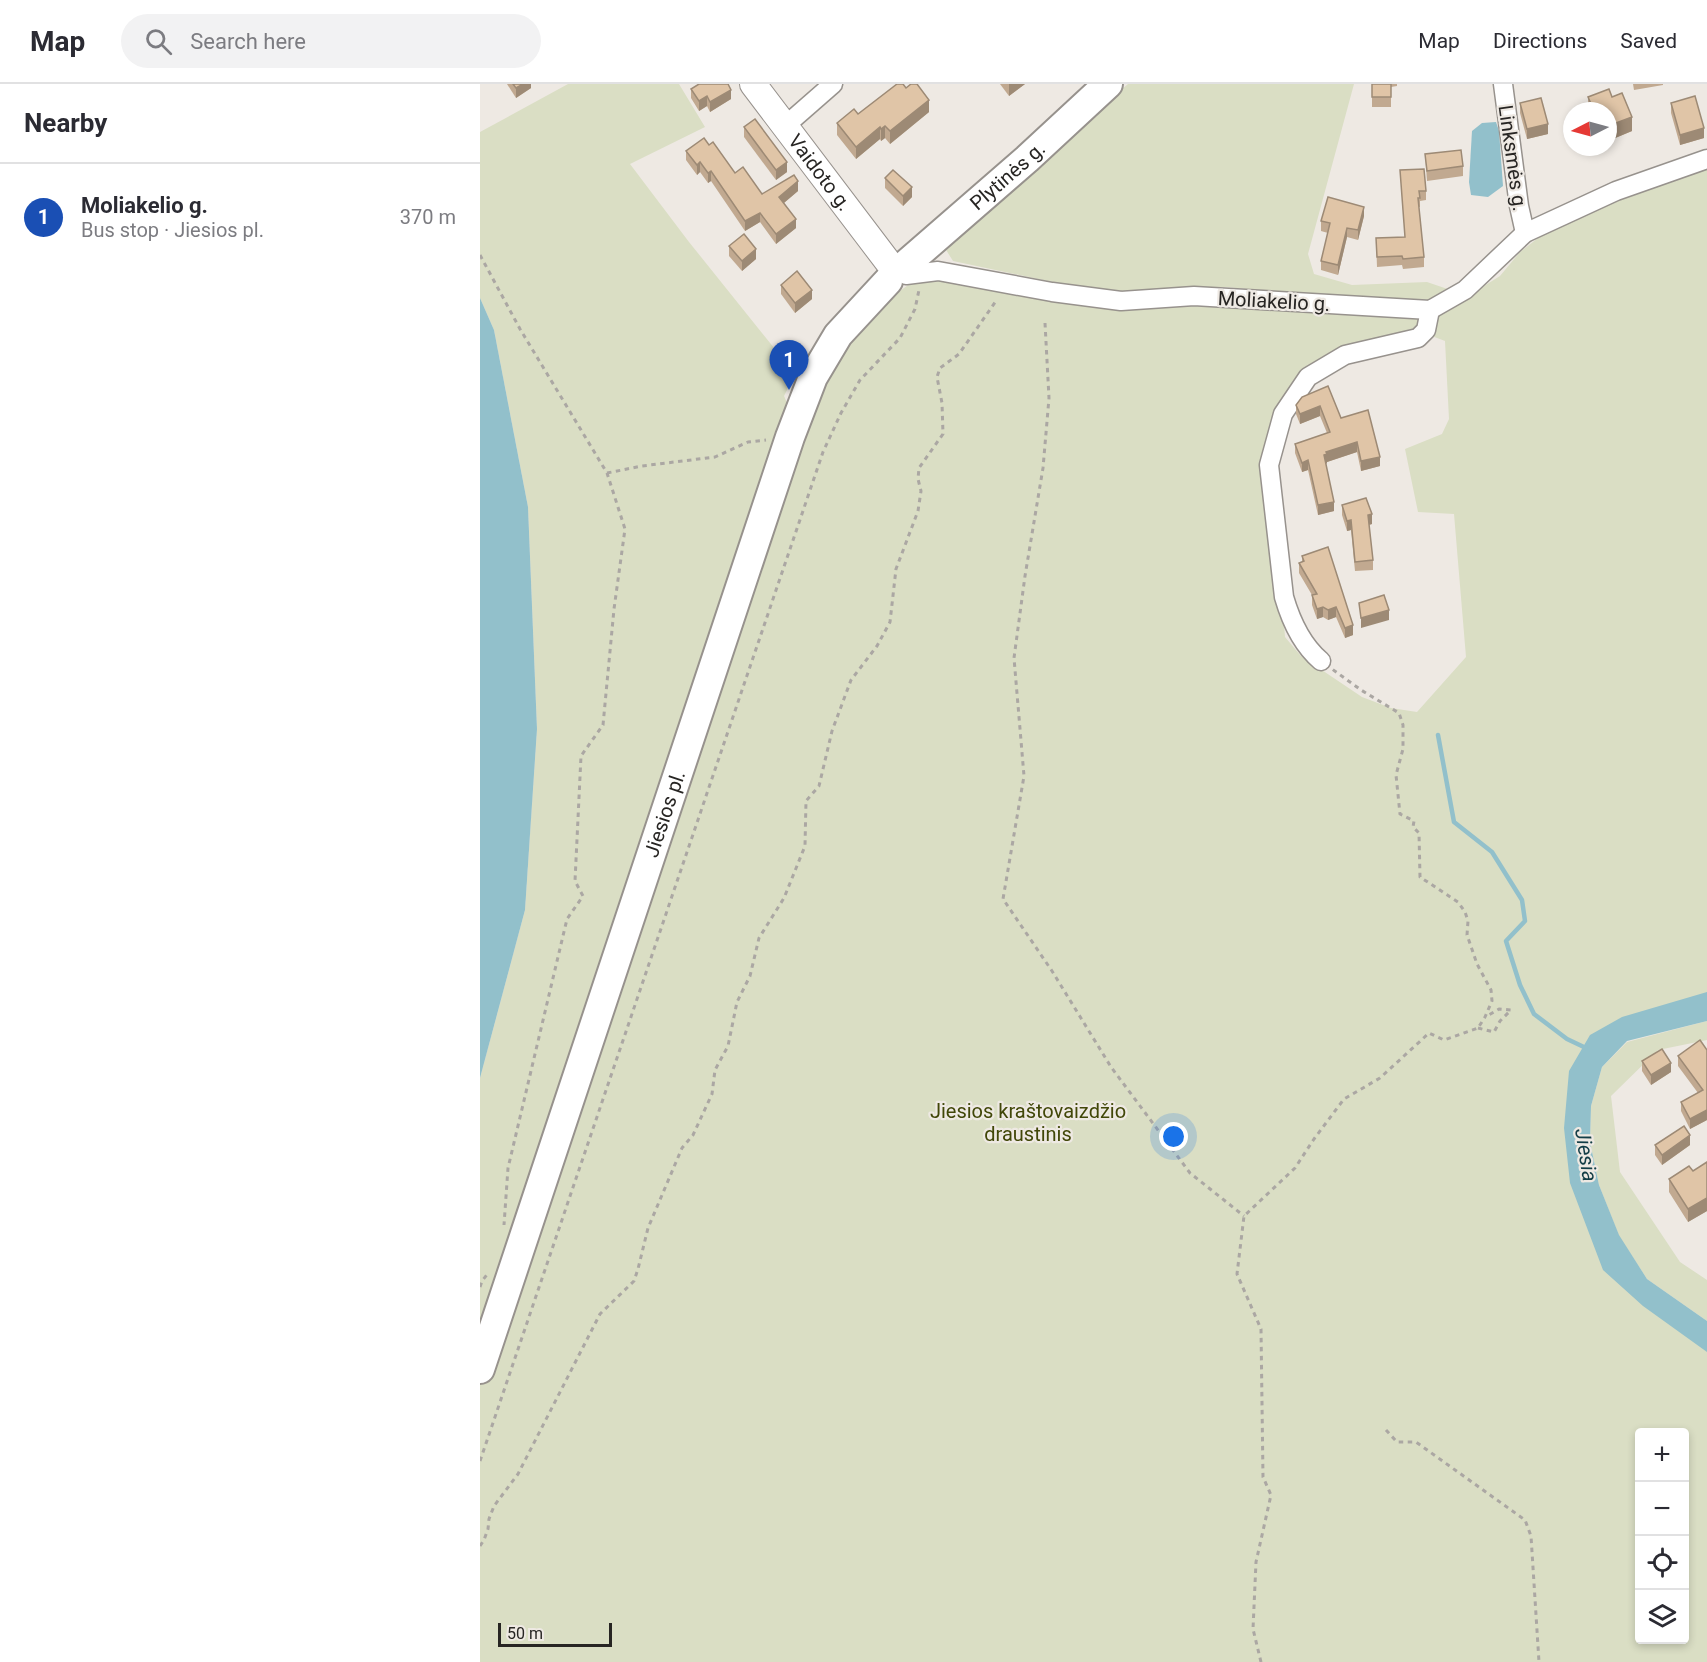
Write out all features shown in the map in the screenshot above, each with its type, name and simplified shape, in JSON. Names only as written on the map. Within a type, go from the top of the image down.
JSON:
[{"type":"main road","name":"Vaidoto g.","points":[[753,84],[902,271]]},
{"type":"main road","name":"Plytinės g.","points":[[902,271],[1108,84]]},
{"type":"main road","name":"Jiesios pl.","points":[[480,1368],[790,437],[813,377],[838,335],[902,271]]},
{"type":"street","points":[[785,126],[833,84]]},
{"type":"street","name":"Linksmės g.","points":[[1503,84],[1519,206],[1525,233]]},
{"type":"street","points":[[1321,661],[1310,652],[1290,616],[1284,597],[1269,465],[1283,414],[1308,376],[1345,355],[1418,338],[1426,330],[1430,310],[1465,290],[1525,233],[1616,191],[1707,159]]},
{"type":"street","name":"Moliakelio g.","points":[[902,271],[938,272],[1052,292],[1121,301],[1194,296],[1430,310]]},
{"type":"path","points":[[480,255],[520,329],[607,473],[625,529],[614,609],[603,725],[581,756],[575,881],[583,896],[567,919],[510,1156],[504,1232]]},
{"type":"path","points":[[480,1461],[824,452],[860,380],[900,338],[915,309],[902,271]]},
{"type":"path","points":[[480,1546],[494,1506],[518,1474],[600,1314],[634,1281],[648,1228],[682,1148],[693,1135],[712,1094],[715,1070],[728,1046],[737,1002],[750,976],[759,938],[784,898],[805,846],[806,801],[819,786],[832,731],[843,700],[851,680],[877,646],[890,622],[896,569],[918,511],[921,491],[918,479],[920,468],[943,434],[942,403],[937,378],[940,368],[959,354],[996,301]]},
{"type":"path","points":[[1045,323],[1049,398],[1043,468],[1024,576],[1014,658],[1024,776],[1003,899],[1052,971],[1111,1067],[1190,1173],[1244,1216]]},
{"type":"path","points":[[607,473],[715,457],[748,442],[790,437]]},
{"type":"path","points":[[1321,661],[1360,690],[1400,713],[1403,725],[1403,749],[1396,775],[1401,813],[1414,821],[1413,827],[1419,833],[1420,877],[1458,902],[1465,912],[1468,921],[1467,935],[1477,964],[1491,990],[1492,1001],[1478,1028]]},
{"type":"path","points":[[1261,1662],[1252,1629],[1256,1562],[1271,1495],[1263,1477],[1261,1329],[1237,1274],[1244,1216],[1294,1168],[1344,1099],[1380,1077],[1429,1033],[1444,1040],[1478,1028],[1494,1032],[1500,1021],[1511,1010],[1499,1009],[1485,1017]]},
{"type":"path","points":[[480,1287],[489,1272]]},
{"type":"path","points":[[1386,1430],[1397,1442],[1416,1442],[1525,1520],[1531,1536],[1539,1662]]},
{"type":"green space","name":"Jiesios kraštovaizdžio draustinis","points":[[568,84],[679,84],[705,127],[630,164],[795,374],[784,396],[788,405],[824,376],[858,329],[893,296],[915,280],[938,271],[1052,292],[1417,305],[1226,287],[1119,292],[1076,287],[953,261],[943,245],[1128,84],[1354,84],[1308,254],[1314,274],[1352,285],[1427,282],[1468,296],[1500,276],[1520,252],[1547,231],[1621,200],[1707,169],[1707,1011],[1612,1036],[1598,1054],[1583,1159],[1630,1273],[1707,1336],[1707,1662],[480,1662],[480,1078],[525,910],[537,729],[528,507],[494,330],[480,298],[480,132]],"holes":[[[1416,330],[1445,341],[1449,419],[1442,434],[1405,449],[1418,512],[1454,514],[1466,657],[1417,712],[1391,708],[1362,697],[1301,656],[1285,637],[1262,467],[1304,372]]]},
{"type":"green space","points":[[1707,1021],[1707,1040],[1658,1050],[1611,1096],[1620,1172],[1680,1262],[1707,1280],[1707,1321],[1647,1279],[1619,1236],[1599,1185],[1590,1142],[1591,1106],[1602,1067],[1627,1042]]},
{"type":"water","points":[[1496,122],[1499,131],[1503,186],[1488,197],[1471,195],[1469,182],[1472,131],[1482,123]]},
{"type":"water","points":[[480,298],[494,330],[528,507],[537,729],[525,910],[480,1078]]},
{"type":"water","name":"Jiesia","points":[[1707,992],[1707,1021],[1627,1041],[1602,1067],[1591,1106],[1590,1142],[1599,1185],[1619,1235],[1647,1279],[1707,1321],[1707,1352],[1643,1306],[1603,1270],[1570,1183],[1564,1128],[1569,1071],[1590,1035],[1622,1017]]},
{"type":"building","points":[[699,84],[728,84],[731,90],[710,102],[707,96],[699,101],[691,89]]},
{"type":"building","points":[[897,84],[903,84],[906,88],[911,84],[917,84],[929,100],[890,131],[885,126],[881,129],[880,127],[856,147],[837,123],[854,109],[858,114]]},
{"type":"building","points":[[1372,84],[1391,84],[1391,97],[1372,97]]},
{"type":"building","points":[[1609,89],[1612,97],[1622,93],[1632,117],[1617,123],[1617,102],[1590,102],[1588,97]]},
{"type":"building","points":[[1695,96],[1704,128],[1680,135],[1671,103]]},
{"type":"building","points":[[1541,98],[1548,124],[1527,129],[1520,103]]},
{"type":"building","points":[[755,119],[787,162],[776,170],[744,127]]},
{"type":"building","points":[[704,138],[709,145],[713,142],[735,173],[743,167],[762,194],[794,175],[798,181],[779,197],[796,219],[776,234],[760,213],[745,221],[711,171],[708,173],[700,162],[697,165],[686,151]]},
{"type":"building","points":[[1461,150],[1463,166],[1427,171],[1425,154]]},
{"type":"building","points":[[1424,169],[1426,191],[1419,191],[1420,198],[1418,198],[1424,257],[1403,259],[1402,256],[1377,257],[1376,238],[1405,237],[1400,170]]},
{"type":"building","points":[[893,170],[912,187],[903,196],[885,178]]},
{"type":"building","points":[[1328,197],[1364,207],[1358,230],[1347,228],[1338,265],[1321,261],[1330,223],[1321,221]]},
{"type":"building","points":[[744,234],[756,249],[742,261],[729,246]]},
{"type":"building","points":[[797,271],[812,290],[795,303],[781,285]]},
{"type":"building","points":[[1328,386],[1341,418],[1368,410],[1380,457],[1361,461],[1357,442],[1326,452],[1327,454],[1324,455],[1334,502],[1318,505],[1308,460],[1302,463],[1295,444],[1330,432],[1320,406],[1300,414],[1296,405],[1302,397]]},
{"type":"building","points":[[1366,498],[1372,514],[1368,515],[1373,560],[1355,562],[1351,520],[1347,521],[1342,505]]},
{"type":"building","points":[[1328,547],[1353,625],[1345,628],[1336,607],[1328,610],[1323,607],[1317,609],[1312,595],[1317,594],[1299,563],[1304,561],[1302,556]]},
{"type":"building","points":[[1384,595],[1389,610],[1361,618],[1359,603]]},
{"type":"building","points":[[1700,1040],[1707,1050],[1707,1110],[1690,1119],[1681,1102],[1703,1090],[1678,1056]]},
{"type":"building","points":[[1662,1049],[1671,1063],[1651,1075],[1642,1061]]},
{"type":"building","points":[[1684,1126],[1690,1135],[1662,1155],[1655,1145]]},
{"type":"building","points":[[1707,1162],[1707,1198],[1688,1209],[1669,1179],[1689,1166],[1693,1171]]},
{"type":"waterway","points":[[1438,735],[1454,822],[1492,852],[1522,900],[1525,921],[1506,941],[1520,985],[1534,1014],[1567,1039],[1586,1048]]},
{"type":"place","name":"Moliakelio g.","points":[[789,390]]}]
